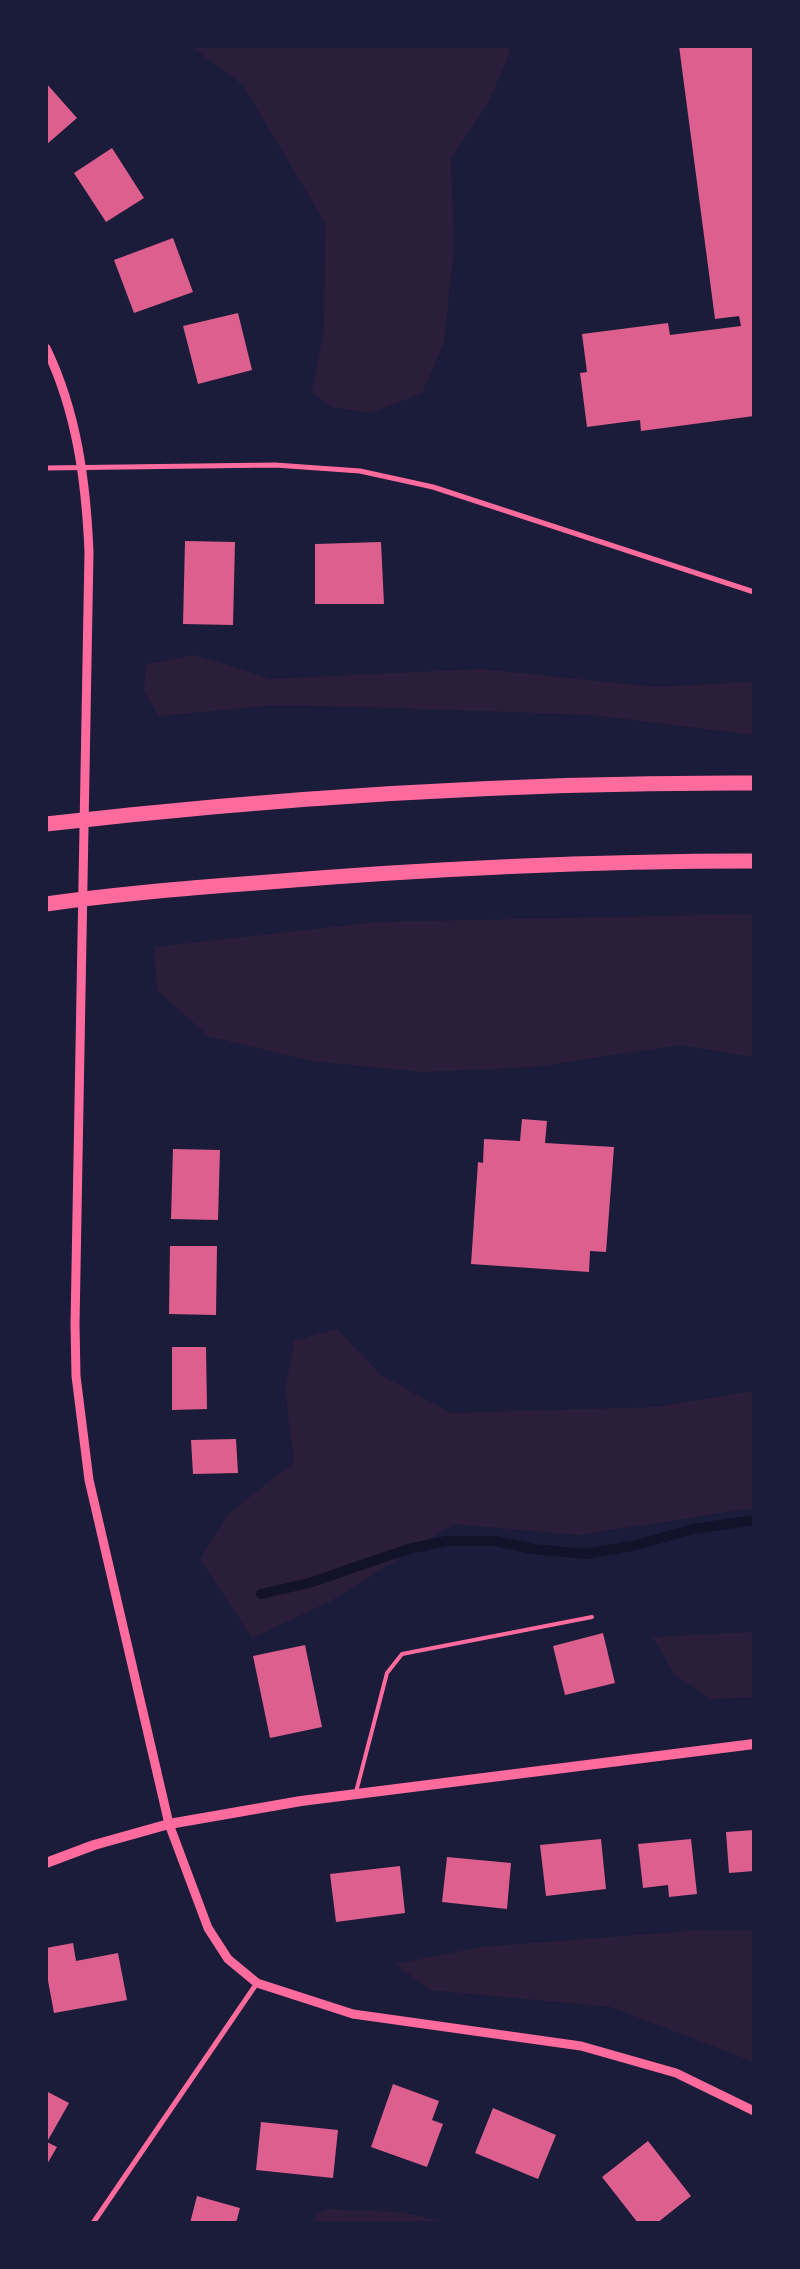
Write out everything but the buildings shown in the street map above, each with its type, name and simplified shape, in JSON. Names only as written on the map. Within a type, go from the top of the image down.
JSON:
[{"type":"highway","points":[[46,824],[353,796],[649,783],[754,783]]},
{"type":"highway","points":[[46,904],[358,874],[660,861],[754,861]]},
{"type":"main road","points":[[46,1863],[94,1845],[169,1824],[301,1801],[754,1744]]},
{"type":"street","points":[[46,348],[67,400],[82,468],[89,552],[75,1324],[76,1376],[80,1426],[88,1480],[169,1824],[208,1928],[228,1959],[257,1983],[353,2014],[581,2046],[676,2073],[754,2111]]},
{"type":"street","points":[[46,468],[275,465],[360,471],[433,487],[754,592]]},
{"type":"street","points":[[93,2223],[257,1983]]},
{"type":"lane","points":[[356,1794],[386,1673],[402,1654],[592,1617]]},
{"type":"shaded area","points":[[190,46],[510,46],[508,58],[487,105],[451,158],[454,249],[444,343],[422,393],[371,413],[331,407],[312,392],[324,329],[325,223],[243,85]]},
{"type":"shaded area","points":[[195,655],[271,679],[481,669],[655,687],[754,682],[754,735],[592,715],[397,708],[276,705],[159,716],[144,691],[146,664]]},
{"type":"shaded area","points":[[754,914],[754,1057],[679,1045],[534,1067],[423,1072],[311,1061],[208,1036],[157,990],[154,947],[377,922]]},
{"type":"shaded area","points":[[337,1329],[381,1375],[451,1413],[655,1407],[754,1391],[754,1508],[579,1535],[454,1524],[331,1601],[252,1638],[200,1559],[228,1514],[294,1462],[285,1391],[294,1341]]},
{"type":"shaded area","points":[[754,1632],[754,1697],[711,1699],[674,1674],[653,1637]]},
{"type":"shaded area","points":[[702,1930],[754,1930],[754,2062],[611,2007],[430,1990],[395,1964],[481,1947]]},
{"type":"shaded area","points":[[324,2209],[402,2212],[449,2223],[308,2223]]},
{"type":"waterway","points":[[261,1594],[309,1583],[408,1549],[447,1541],[496,1541],[533,1549],[586,1554],[632,1546],[694,1529],[754,1520]]}]
